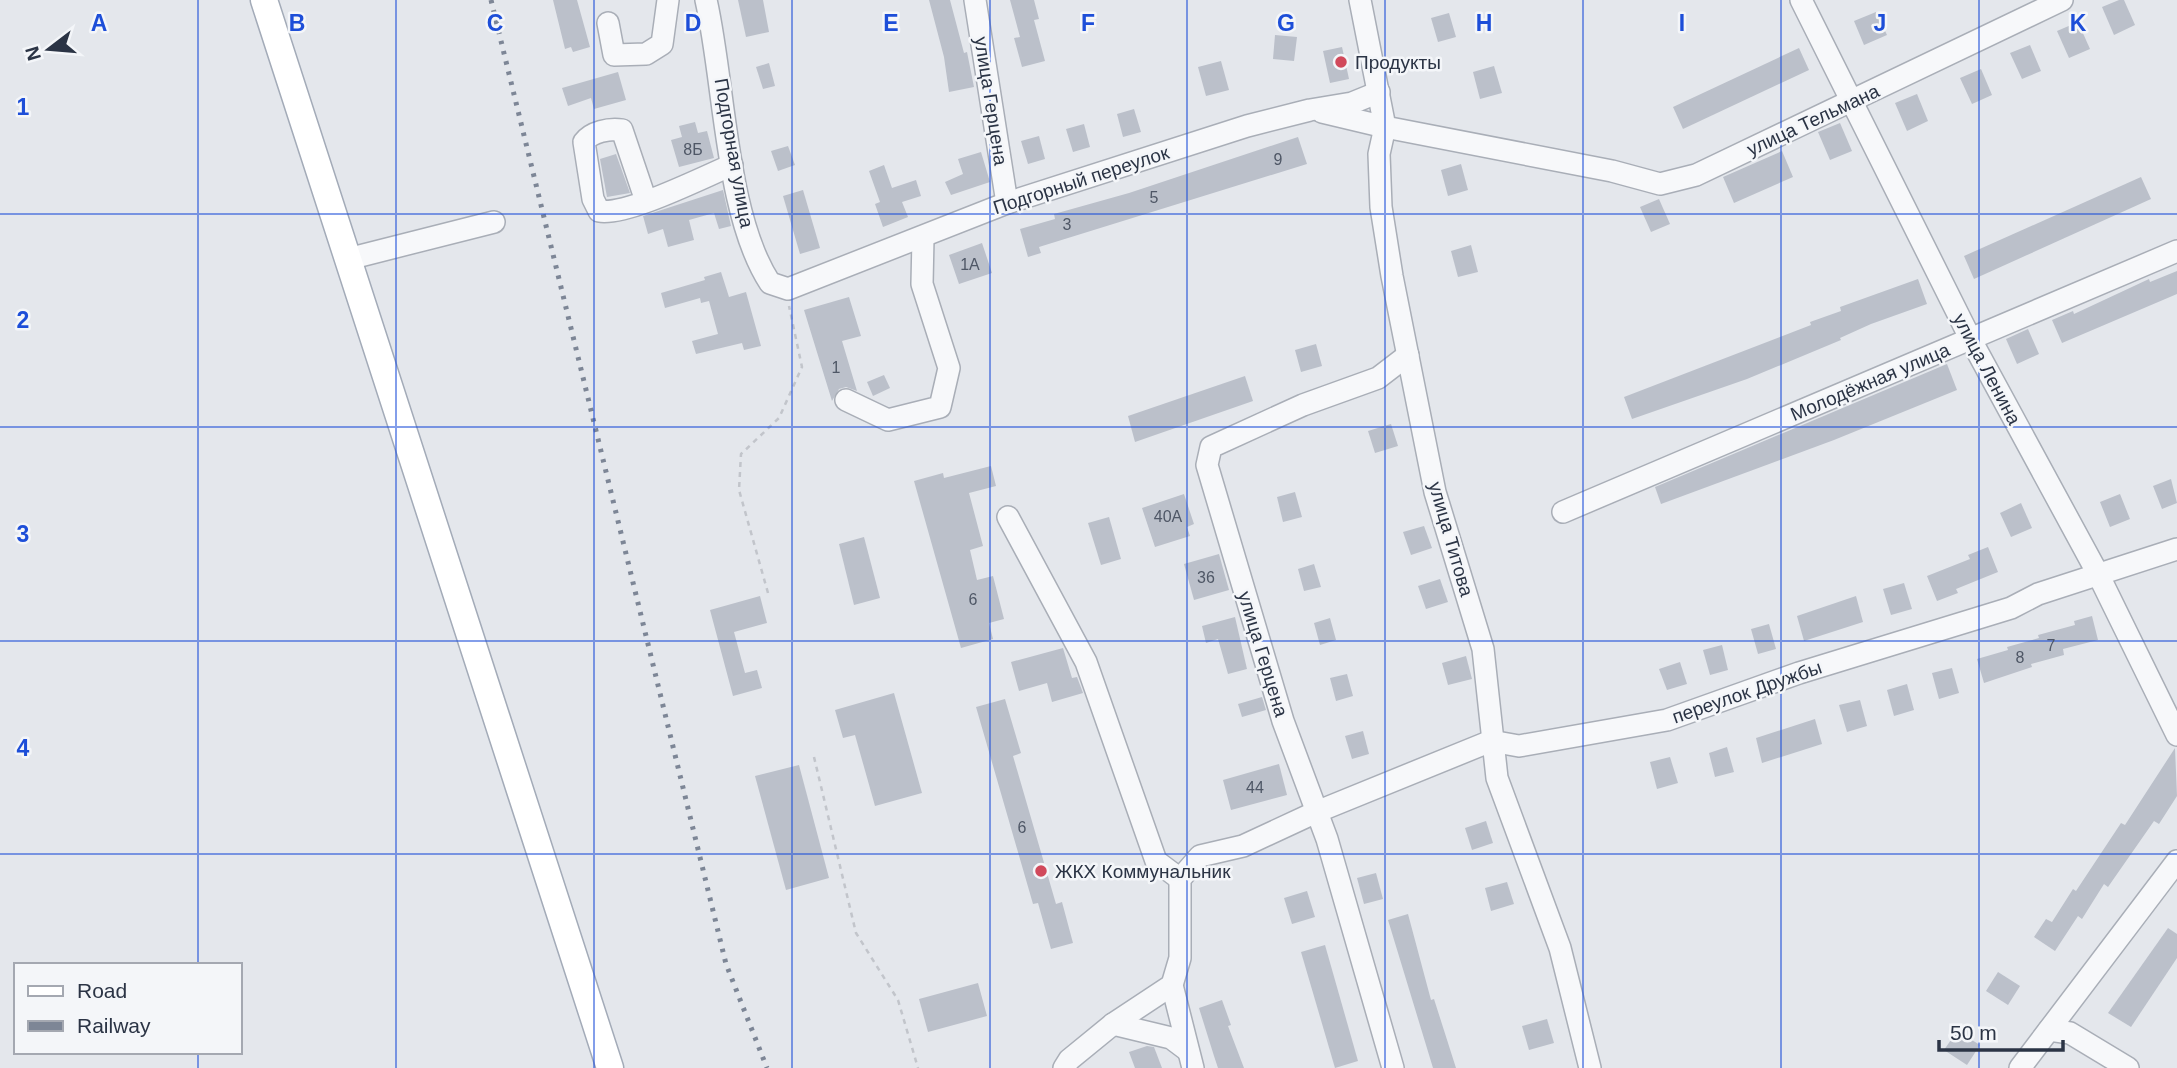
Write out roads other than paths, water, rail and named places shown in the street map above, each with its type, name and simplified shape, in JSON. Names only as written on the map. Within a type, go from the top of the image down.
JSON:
[{"type":"main road","points":[[264,0],[610,1068]]},
{"type":"street","points":[[608,23],[614,55],[646,54],[662,44],[668,0]]},
{"type":"street","name":"Подгорная улица","points":[[706,0],[732,165],[754,259],[770,283],[788,289]]},
{"type":"street","name":"улица Герцена","points":[[975,0],[1007,203]]},
{"type":"street","name":"улица Титова","points":[[1360,0],[1385,127],[1379,154],[1381,207],[1436,492],[1483,649],[1497,778],[1560,948],[1590,1068]]},
{"type":"street","name":"улица Ленина","points":[[1801,0],[1971,340],[2098,574],[2177,735]]},
{"type":"street","name":"улица Тельмана","points":[[1310,110],[1612,171],[1660,184],[1696,175],[2062,0]]},
{"type":"street","name":"Подгорный переулок","points":[[788,289],[1007,203],[1247,126],[1310,110],[1352,103],[1379,92]]},
{"type":"street","points":[[646,201],[732,165]]},
{"type":"street","points":[[348,259],[494,222]]},
{"type":"street","points":[[846,400],[888,420],[940,407],[949,368],[922,284],[923,238]]},
{"type":"street","name":"Молодёжная улица","points":[[1563,512],[2177,251]]},
{"type":"street","name":"улица Герцена","points":[[1393,1068],[1326,839],[1314,813],[1283,721],[1207,465],[1211,447],[1303,405],[1378,377],[1408,355]]},
{"type":"street","points":[[1007,517],[1086,662],[1156,861],[1180,879],[1180,958],[1171,985],[1190,1059]]},
{"type":"street","name":"переулок Дружбы","points":[[1180,879],[1200,856],[1243,846],[1314,813],[1491,741],[1520,746],[1667,720],[1799,673],[2011,608],[2038,594],[2177,549]]},
{"type":"street","points":[[2020,1068],[2177,861]]},
{"type":"street","points":[[1064,1068],[1069,1060],[1113,1024],[1171,985]]},
{"type":"street","points":[[1113,1024],[1171,1038],[1190,1059]]},
{"type":"street","points":[[2049,1030],[2070,1033],[2128,1068]]},
{"type":"railway","points":[[491,0],[726,964],[767,1068]]},
{"type":"place","name":"Продукты","points":[[1341,62]]},
{"type":"place","name":"ЖКХ Коммунальник","points":[[1041,871]]}]
